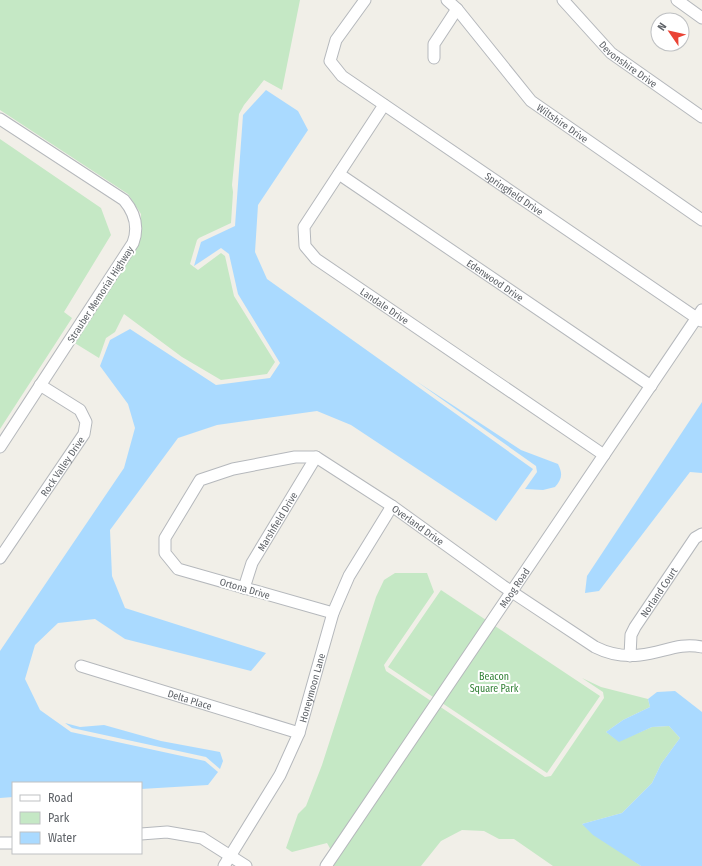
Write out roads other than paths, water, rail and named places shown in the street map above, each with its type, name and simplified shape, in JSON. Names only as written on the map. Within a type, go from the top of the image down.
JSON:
[{"type":"street","name":"Springfield Drive","points":[[365,0],[336,40],[330,61],[342,76],[700,317]]},
{"type":"street","name":"Wiltshire Drive","points":[[447,0],[457,9],[530,101],[702,220]]},
{"type":"street","name":"Devonshire Drive","points":[[563,0],[611,53],[702,118]]},
{"type":"street","points":[[677,0],[702,18]]},
{"type":"street","points":[[434,58],[434,44],[457,9]]},
{"type":"street","name":"Landale Drive","points":[[384,105],[304,227],[305,246],[316,259],[604,455]]},
{"type":"street","name":"Strauber Memorial Highway","points":[[0,118],[124,200],[130,207],[136,225],[136,236],[133,243],[0,447]]},
{"type":"street","name":"Edenwood Drive","points":[[340,174],[651,386]]},
{"type":"street","name":"Moog Road","points":[[326,866],[651,386],[700,317]]},
{"type":"street","name":"Rock Valley Drive","points":[[0,558],[84,434],[86,422],[80,410],[40,385]]},
{"type":"street","name":"Ortona Drive","points":[[316,457],[295,457],[232,469],[200,480],[165,538],[165,553],[178,568],[333,613]]},
{"type":"street","name":"Overland Drive","points":[[316,457],[392,506],[511,592],[595,647],[613,654],[630,656],[641,655],[677,646],[686,645],[702,647]]},
{"type":"street","name":"Marshfield Drive","points":[[244,588],[252,563],[316,457]]},
{"type":"street","name":"Honeymoon Lane","points":[[224,866],[280,776],[298,734],[333,613],[349,576],[392,506]]},
{"type":"street","name":"Norland Court","points":[[630,656],[630,635],[695,538],[702,534]]},
{"type":"street","name":"Delta Place","points":[[81,666],[298,734]]},
{"type":"street","points":[[142,834],[167,832],[202,838],[246,866]]},
{"type":"street","points":[[0,843],[12,842]]},
{"type":"water","points":[[266,90],[298,111],[308,130],[258,205],[255,252],[267,279],[533,469],[496,521],[351,425],[317,411],[217,425],[178,438],[110,530],[112,576],[125,608],[266,653],[251,671],[125,639],[95,619],[58,623],[35,645],[25,679],[40,710],[71,732],[205,761],[218,772],[208,785],[142,789],[142,782],[12,782],[12,797],[0,798],[0,651],[124,468],[135,428],[128,404],[100,366],[110,340],[130,329],[216,385],[270,378],[280,363],[238,294],[229,254],[221,248],[194,266],[201,242],[235,226],[243,115]]},
{"type":"water","points":[[416,381],[521,450],[558,464],[561,474],[555,487],[543,490],[525,489],[537,472],[536,466]]},
{"type":"water","points":[[702,402],[702,473],[690,472],[599,591],[585,593],[587,576]]},
{"type":"water","points":[[675,691],[702,712],[702,866],[641,866],[593,835],[582,824],[622,813],[652,783],[661,764],[680,738],[669,726],[652,727],[619,742],[606,732],[623,720],[650,707],[648,699],[657,692]]},
{"type":"water","points":[[65,723],[80,727],[104,725],[161,741],[220,752],[223,761],[220,769],[206,757],[72,728]]},
{"type":"park label","name":"Beacon Square Park","points":[[494,682]]}]
